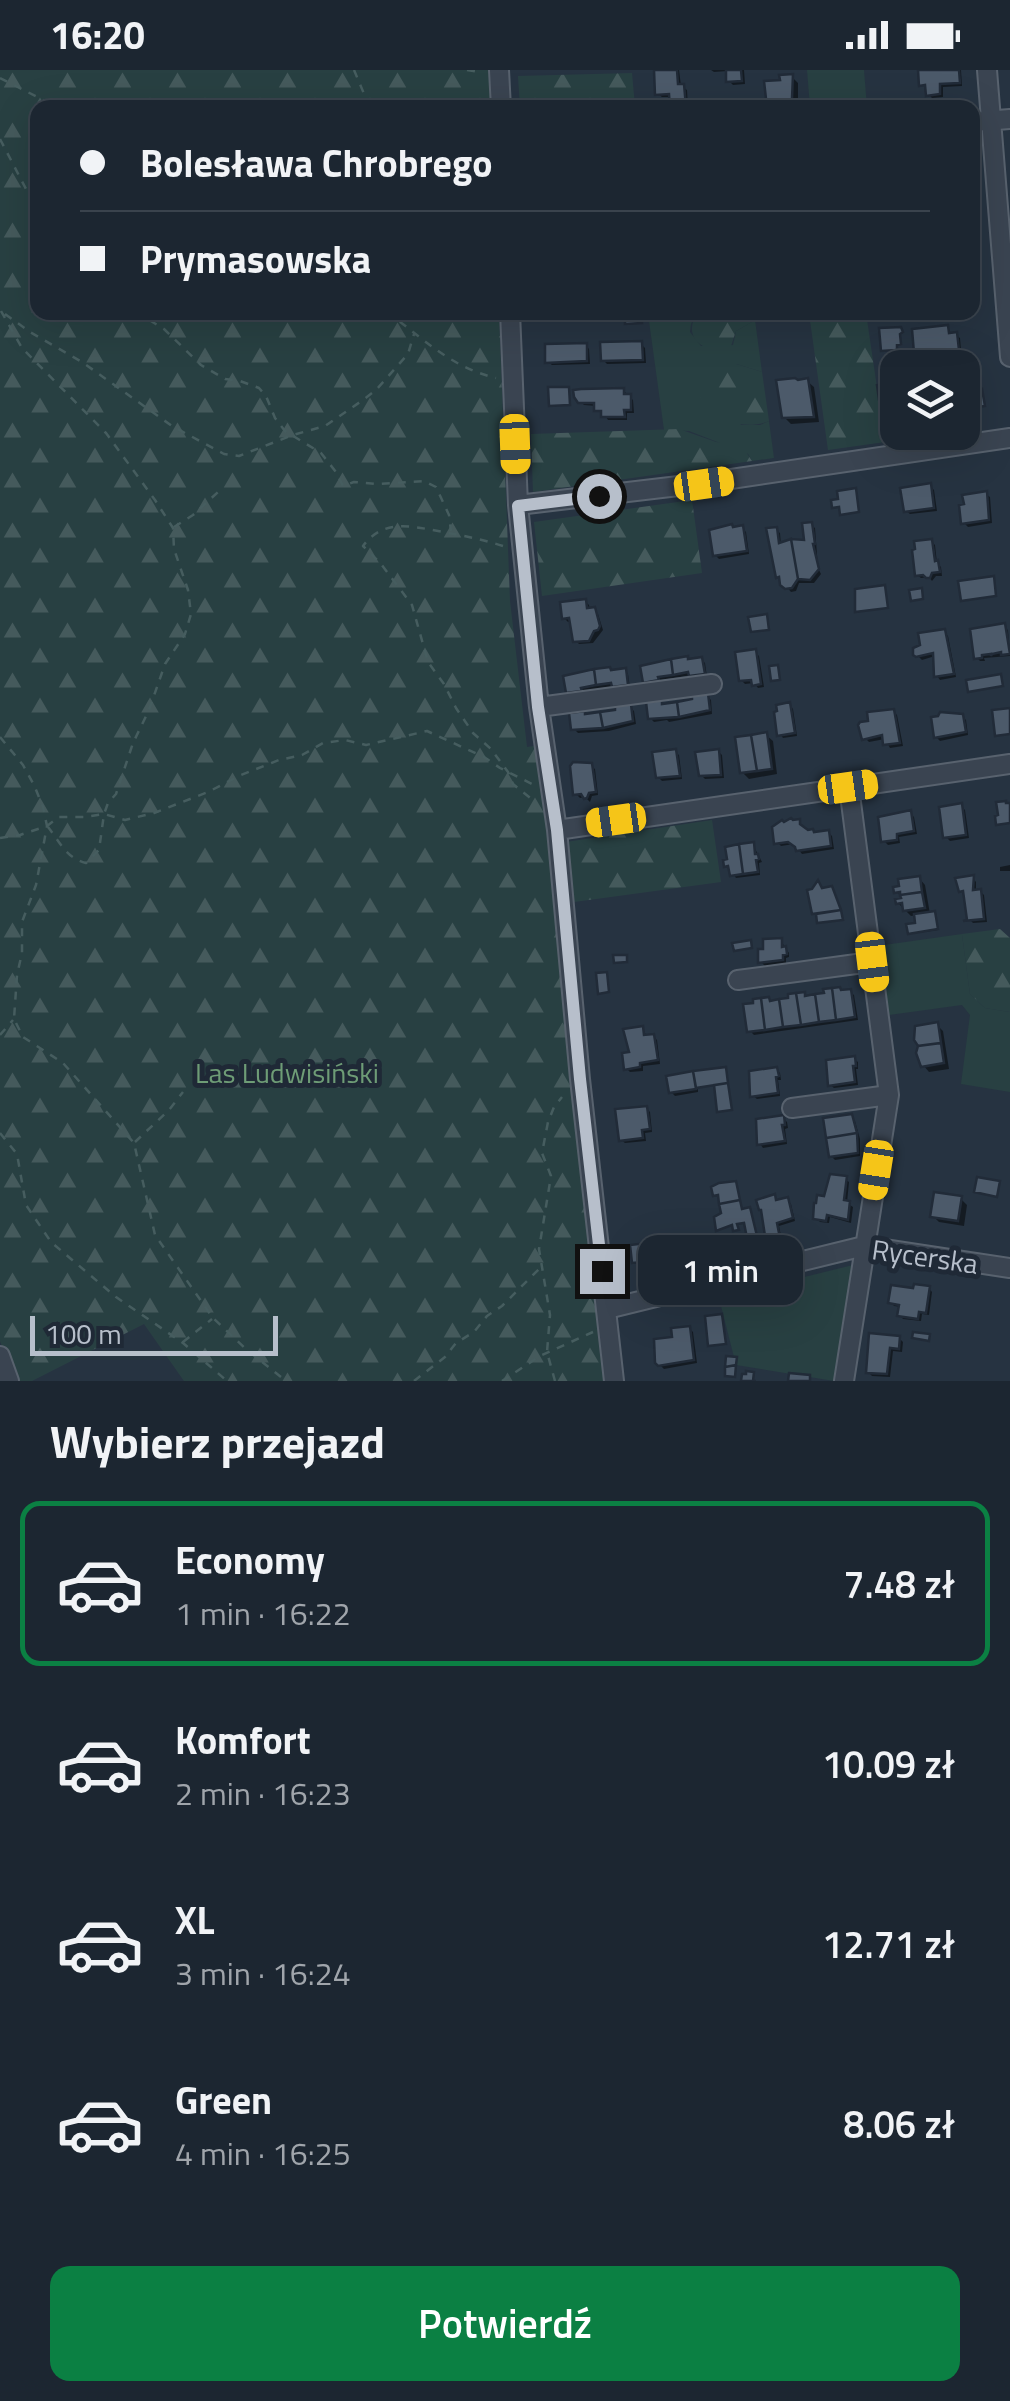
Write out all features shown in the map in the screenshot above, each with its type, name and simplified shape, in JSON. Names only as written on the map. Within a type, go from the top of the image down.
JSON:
[{"type":"street","points":[[499,70],[501,100]]},
{"type":"street","points":[[987,70],[981,122],[1010,356]]},
{"type":"street","points":[[981,122],[1010,119]]},
{"type":"street","points":[[510,320],[518,506],[538,707],[557,830],[614,1381]]},
{"type":"street","points":[[518,506],[704,484],[1010,438]]},
{"type":"street","points":[[538,707],[712,684]]},
{"type":"street","points":[[557,830],[1010,764]]},
{"type":"street","points":[[844,1381],[889,1095],[848,787]]},
{"type":"street","points":[[738,980],[872,962]]},
{"type":"street","points":[[792,1108],[889,1095]]},
{"type":"street","name":"Rycerska","points":[[608,1318],[864,1246],[1010,1268]]},
{"type":"street","points":[[0,1356],[8,1381]]},
{"type":"path","points":[[354,70],[367,100]]},
{"type":"path","points":[[0,78],[43,100]]},
{"type":"path","points":[[0,139],[30,192]]},
{"type":"path","points":[[0,311],[106,378],[172,426],[224,454],[240,456],[325,426],[376,390],[408,354],[414,334]]},
{"type":"path","points":[[0,311],[22,348],[106,433],[173,528],[174,549],[184,574],[191,614],[185,634],[166,664],[116,794],[108,802],[99,850],[86,863],[72,857],[47,826]]},
{"type":"path","points":[[149,320],[164,329],[201,366],[225,379],[259,388],[285,431],[321,454],[343,486],[354,482],[424,481],[436,487],[449,515],[452,533]]},
{"type":"path","points":[[397,320],[434,349],[474,372],[512,382]]},
{"type":"path","points":[[173,528],[218,492]]},
{"type":"path","points":[[523,551],[402,524],[371,536],[363,546],[412,605],[428,662],[474,733],[491,749],[513,784],[536,802],[553,800]]},
{"type":"path","points":[[0,838],[47,826],[59,817],[104,814],[125,820],[154,813],[279,760],[302,755],[323,743],[346,740],[366,744],[428,731],[484,757],[553,800]]},
{"type":"path","points":[[0,737],[34,785],[47,826],[36,885],[22,922],[14,1019],[23,1037],[63,1063],[134,1143],[155,1235],[213,1318],[286,1381]]},
{"type":"path","points":[[0,1035],[14,1019]]},
{"type":"path","points":[[554,1381],[547,1352],[550,1315],[539,1249],[550,1176],[542,1154],[554,1107],[580,1079]]},
{"type":"path","points":[[134,1143],[183,1092]]},
{"type":"path","points":[[0,1133],[17,1154],[26,1204],[51,1242],[116,1297],[183,1343],[226,1381]]},
{"type":"path","points":[[414,1381],[446,1358],[456,1343],[474,1332],[542,1266]]},
{"type":"path","points":[[183,1343],[213,1318]]},
{"type":"path","points":[[502,1381],[608,1318]]},
{"type":"green space","name":"Las Ludwisiński","points":[[0,70],[489,70],[491,100],[30,100],[30,320],[499,320],[510,601],[527,747],[541,745],[606,1381],[184,1381],[144,1324],[32,1381],[14,1381],[0,1341]]},
{"type":"green space","points":[[807,70],[864,70],[866,100],[809,100]]},
{"type":"green space","points":[[632,73],[634,100],[520,100],[518,76]]},
{"type":"green space","points":[[649,320],[693,320],[690,332],[701,346],[733,345],[736,331],[755,320],[762,372],[736,364],[705,364],[741,425],[769,421],[774,458],[752,461],[748,454],[689,431],[664,430]]},
{"type":"green space","points":[[755,320],[736,331],[729,352],[698,342],[693,322]]},
{"type":"green space","points":[[810,320],[867,320],[880,408],[880,443],[828,450]]},
{"type":"green space","points":[[736,364],[762,372],[769,421],[741,424],[715,414],[705,404],[695,380],[697,366]]},
{"type":"green space","points":[[679,429],[740,446],[752,461],[533,492],[531,434]]},
{"type":"green space","points":[[692,500],[702,573],[542,596],[534,522]]},
{"type":"green space","points":[[712,820],[721,882],[574,902],[566,842]]},
{"type":"green space","points":[[1000,929],[1010,938],[1010,1012],[985,1008],[970,994],[962,934]]},
{"type":"green space","points":[[962,934],[970,994],[985,1008],[1010,1012],[1010,1092],[961,1084],[970,1015],[962,1005],[889,1015],[877,946]]},
{"type":"green space","points":[[853,1265],[834,1381],[736,1365],[719,1298]]},
{"type":"building","points":[[654,70],[677,70],[685,100],[669,100],[669,94],[655,95]]},
{"type":"building","points":[[726,70],[741,70],[742,81],[726,82]]},
{"type":"building","points":[[918,70],[959,70],[960,83],[940,84],[940,94],[926,96],[925,85],[919,86]]},
{"type":"building","points":[[793,74],[794,100],[766,100],[764,81],[780,80],[779,75]]},
{"type":"building","points":[[948,325],[949,333],[957,332],[959,350],[914,350],[912,329]]},
{"type":"building","points":[[901,327],[897,350],[881,350],[879,328]]},
{"type":"building","points":[[642,341],[643,360],[601,361],[600,342]]},
{"type":"building","points":[[587,343],[587,361],[545,363],[545,344]]},
{"type":"building","points":[[808,378],[814,417],[782,418],[776,380]]},
{"type":"building","points":[[548,387],[569,387],[570,405],[549,406]]},
{"type":"building","points":[[624,388],[624,394],[631,394],[631,410],[624,410],[625,417],[601,417],[601,411],[594,411],[594,403],[578,403],[573,390],[581,389]]},
{"type":"building","points":[[931,483],[934,508],[904,512],[900,488]]},
{"type":"building","points":[[856,488],[859,512],[840,515],[839,507],[832,508],[831,500],[838,499],[837,491]]},
{"type":"building","points":[[987,491],[989,520],[961,524],[962,495]]},
{"type":"building","points":[[812,522],[819,569],[810,580],[798,579],[791,539],[804,540],[802,523]]},
{"type":"building","points":[[743,525],[747,551],[713,556],[709,530]]},
{"type":"building","points":[[777,527],[779,543],[791,539],[798,579],[792,588],[785,589],[776,578],[766,528]]},
{"type":"building","points":[[932,539],[940,572],[932,573],[930,578],[915,576],[914,541]]},
{"type":"building","points":[[994,576],[996,596],[961,601],[958,581]]},
{"type":"building","points":[[885,585],[888,608],[855,612],[855,589]]},
{"type":"building","points":[[922,588],[923,599],[911,601],[909,590]]},
{"type":"building","points":[[586,599],[587,608],[595,607],[600,626],[589,641],[573,642],[569,618],[562,619],[560,602]]},
{"type":"building","points":[[767,614],[769,630],[751,632],[748,617]]},
{"type":"building","points":[[1005,623],[1010,654],[1001,652],[974,659],[970,629]]},
{"type":"building","points":[[945,629],[954,674],[934,677],[933,653],[916,657],[913,648],[920,645],[918,633]]},
{"type":"building","points":[[756,649],[761,684],[752,686],[751,680],[739,681],[735,652]]},
{"type":"building","points":[[702,657],[705,674],[673,675],[671,659]]},
{"type":"building","points":[[671,659],[673,675],[643,683],[640,666]]},
{"type":"building","points":[[778,665],[780,680],[771,681],[769,666]]},
{"type":"building","points":[[626,668],[628,685],[596,685],[594,669]]},
{"type":"building","points":[[594,669],[596,685],[566,693],[563,676]]},
{"type":"building","points":[[1001,674],[1003,686],[968,692],[966,680]]},
{"type":"building","points":[[708,693],[710,710],[679,717],[677,702]]},
{"type":"building","points":[[662,700],[662,704],[677,702],[679,717],[648,719],[646,702]]},
{"type":"building","points":[[790,702],[795,733],[777,736],[776,705]]},
{"type":"building","points":[[631,704],[633,721],[603,728],[600,712]]},
{"type":"building","points":[[1010,708],[1010,734],[995,736],[992,710]]},
{"type":"building","points":[[894,709],[900,743],[883,745],[882,735],[862,740],[858,725],[868,721],[867,712]]},
{"type":"building","points":[[600,712],[603,728],[571,730],[569,713]]},
{"type":"building","points":[[940,712],[963,714],[966,732],[934,738],[931,717]]},
{"type":"building","points":[[767,732],[772,769],[757,771],[751,735]]},
{"type":"building","points":[[751,735],[757,771],[740,773],[735,737]]},
{"type":"building","points":[[676,749],[680,776],[656,778],[652,752]]},
{"type":"building","points":[[719,749],[721,775],[699,776],[695,752]]},
{"type":"building","points":[[573,762],[592,763],[596,792],[589,793],[587,798],[573,795]]},
{"type":"building","points":[[996,802],[1010,803],[1010,823],[996,825]]},
{"type":"building","points":[[962,803],[966,835],[943,838],[939,807]]},
{"type":"building","points":[[911,810],[914,831],[897,834],[897,840],[881,842],[878,817]]},
{"type":"building","points":[[791,818],[800,819],[800,824],[814,832],[829,830],[831,846],[796,851],[788,842],[774,844],[772,827]]},
{"type":"building","points":[[754,842],[758,872],[743,874],[739,844]]},
{"type":"building","points":[[739,844],[743,874],[730,876],[728,866],[724,867],[725,847]]},
{"type":"building","points":[[974,875],[973,890],[981,889],[984,919],[963,921],[967,920],[963,891],[959,892],[955,878]]},
{"type":"building","points":[[920,876],[922,892],[894,893],[898,879]]},
{"type":"building","points":[[818,880],[822,888],[832,886],[841,910],[812,914],[807,890]]},
{"type":"building","points":[[922,892],[925,908],[903,911],[902,903],[896,904],[900,895]]},
{"type":"building","points":[[841,910],[843,920],[817,923],[816,914]]},
{"type":"building","points":[[935,911],[938,929],[908,934],[906,924],[915,923],[914,914]]},
{"type":"building","points":[[782,938],[787,954],[783,960],[758,963],[763,939]]},
{"type":"building","points":[[751,940],[752,948],[734,951],[732,943]]},
{"type":"building","points":[[613,955],[627,955],[627,962],[614,963]]},
{"type":"building","points":[[607,972],[609,992],[598,994],[596,973]]},
{"type":"building","points":[[832,988],[851,989],[855,1017],[836,1020]]},
{"type":"building","points":[[832,988],[836,1020],[819,1022],[815,994]]},
{"type":"building","points":[[805,992],[805,996],[815,994],[819,1022],[801,1025],[796,993]]},
{"type":"building","points":[[796,993],[801,1025],[783,1027],[779,999]]},
{"type":"building","points":[[769,997],[770,1001],[779,999],[783,1027],[765,1030],[761,998]]},
{"type":"building","points":[[761,998],[765,1030],[747,1032],[743,1004]]},
{"type":"building","points":[[938,1022],[941,1043],[918,1046],[914,1040],[915,1026]]},
{"type":"building","points":[[643,1026],[644,1035],[654,1034],[658,1060],[624,1070],[622,1053],[629,1052],[623,1029]]},
{"type":"building","points":[[941,1043],[944,1063],[921,1067],[918,1046]]},
{"type":"building","points":[[855,1056],[855,1082],[828,1086],[826,1060]]},
{"type":"building","points":[[726,1067],[728,1083],[696,1088],[693,1071]]},
{"type":"building","points":[[777,1067],[778,1093],[750,1097],[749,1071]]},
{"type":"building","points":[[693,1071],[696,1089],[669,1093],[666,1076]]},
{"type":"building","points":[[728,1083],[732,1110],[717,1112],[714,1085]]},
{"type":"building","points":[[647,1106],[650,1129],[642,1130],[643,1138],[619,1141],[615,1109]]},
{"type":"building","points":[[852,1114],[857,1133],[826,1138],[823,1118]]},
{"type":"building","points":[[784,1115],[785,1141],[757,1145],[756,1119]]},
{"type":"building","points":[[857,1133],[858,1153],[829,1157],[826,1138]]},
{"type":"building","points":[[830,1174],[847,1176],[844,1200],[850,1201],[848,1220],[827,1215],[826,1221],[813,1219],[817,1195],[824,1196]]},
{"type":"building","points":[[977,1177],[1000,1181],[997,1197],[974,1192]]},
{"type":"building","points":[[736,1181],[740,1200],[719,1204],[711,1187]]},
{"type":"building","points":[[934,1192],[962,1196],[958,1221],[930,1217]]},
{"type":"building","points":[[775,1194],[776,1200],[788,1197],[793,1218],[777,1223],[779,1233],[765,1236],[756,1200]]},
{"type":"building","points":[[740,1200],[742,1209],[750,1207],[757,1236],[747,1238],[744,1223],[737,1224],[739,1230],[733,1231],[732,1225],[716,1231],[714,1217],[721,1213],[719,1204]]},
{"type":"building","points":[[673,1240],[674,1257],[661,1258],[662,1266],[644,1268],[643,1262],[632,1263],[630,1245]]},
{"type":"building","points":[[914,1284],[930,1286],[926,1313],[919,1312],[918,1319],[897,1316],[899,1305],[888,1303],[891,1285],[913,1288]]},
{"type":"building","points":[[722,1314],[726,1344],[708,1346],[705,1316]]},
{"type":"building","points":[[690,1326],[694,1360],[658,1366],[654,1339],[672,1337],[671,1328]]},
{"type":"building","points":[[913,1332],[930,1334],[929,1341],[912,1338]]},
{"type":"building","points":[[869,1333],[900,1336],[899,1349],[890,1348],[887,1374],[866,1373]]},
{"type":"building","points":[[726,1356],[737,1357],[736,1365],[725,1367]]},
{"type":"building","points":[[736,1365],[735,1377],[725,1376],[725,1367]]},
{"type":"building","points":[[746,1371],[754,1372],[753,1381],[741,1381]]},
{"type":"building","points":[[789,1373],[810,1375],[810,1381],[788,1381]]},
{"type":"route","points":[[599,496],[518,506],[538,707],[557,830],[602,1271]]}]
